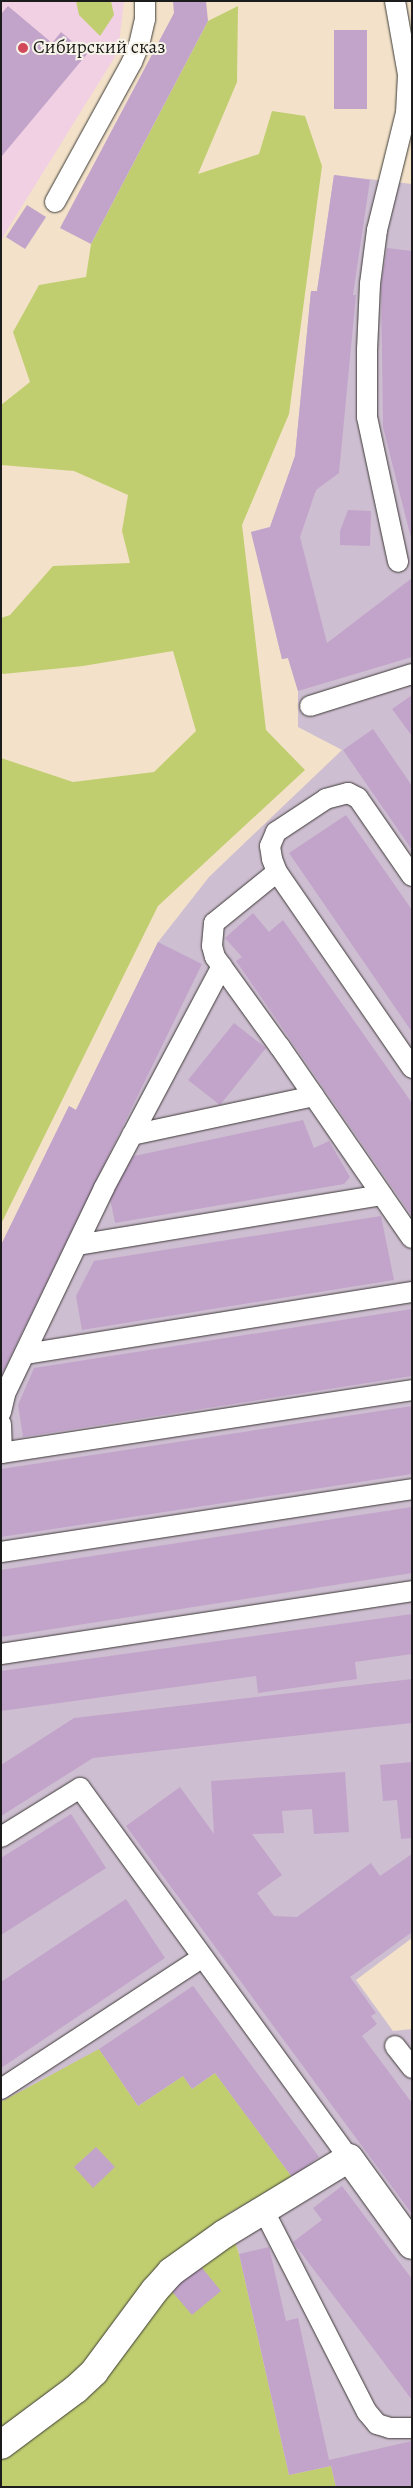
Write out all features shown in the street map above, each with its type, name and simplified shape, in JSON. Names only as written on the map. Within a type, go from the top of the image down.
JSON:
[{"type":"street","points":[[1,2445],[76,2389],[94,2372],[155,2290],[172,2272],[194,2254],[349,2158],[412,2245]]},
{"type":"lane","points":[[55,202],[132,62],[141,36],[145,1]]},
{"type":"lane","points":[[395,1],[408,75],[406,113],[378,230],[370,284],[366,348],[367,417],[398,562]]},
{"type":"lane","points":[[310,706],[412,674]]},
{"type":"lane","points":[[412,876],[358,798],[348,793],[326,799],[276,832],[270,846],[277,872],[412,1068]]},
{"type":"lane","points":[[277,872],[214,923],[212,946],[222,966],[412,1238]]},
{"type":"lane","points":[[1,1412],[5,1394],[77,1245],[132,1135],[222,966]]},
{"type":"lane","points":[[132,1135],[314,1096]]},
{"type":"lane","points":[[77,1245],[382,1195]]},
{"type":"lane","points":[[25,1354],[412,1292]]},
{"type":"lane","points":[[1,1424],[2,1453],[412,1390]]},
{"type":"lane","points":[[1,1552],[412,1489]]},
{"type":"lane","points":[[1,1654],[412,1591]]},
{"type":"lane","points":[[1,1837],[80,1788],[349,2158]]},
{"type":"lane","points":[[1,2089],[203,1957]]},
{"type":"lane","points":[[395,2046],[412,2068]]},
{"type":"lane","points":[[264,2211],[367,2412],[378,2424],[390,2428],[412,2428]]},
{"type":"shaded area","points":[[1,1],[124,1],[118,52],[1,240]]},
{"type":"shaded area","points":[[334,175],[412,184],[412,1938],[356,1980],[393,2031],[412,2029],[412,2487],[336,2487],[331,2466],[289,2475],[239,2254],[226,2215],[215,2073],[192,2089],[182,2077],[138,2106],[99,2050],[1,2102],[1,1245],[69,1106],[76,1110],[158,942],[209,877],[342,750],[298,727],[298,691],[288,658],[282,659],[251,532],[270,527],[295,456],[311,291],[317,291]]},
{"type":"green space","points":[[76,1],[111,1],[114,15],[100,36],[79,15]]},
{"type":"green space","points":[[238,6],[237,82],[198,174],[259,154],[272,111],[305,116],[322,166],[289,414],[242,525],[266,730],[305,770],[158,906],[1,1224],[1,758],[73,782],[154,772],[196,731],[173,651],[83,666],[3,674],[1,672],[1,618],[10,615],[53,566],[130,563],[122,531],[128,495],[74,471],[1,465],[1,405],[30,382],[13,332],[39,285],[86,277],[91,244],[208,21]]},
{"type":"green space","points":[[99,2049],[138,2106],[183,2076],[192,2089],[215,2073],[292,2177],[226,2215],[239,2254],[289,2475],[331,2466],[336,2487],[1,2487],[1,2102]]},
{"type":"building","points":[[173,1],[206,1],[208,21],[91,244],[60,228],[174,13]]},
{"type":"building","points":[[8,6],[52,43],[61,32],[87,54],[1,157],[1,14]]},
{"type":"building","points":[[334,30],[367,30],[367,109],[334,109]]},
{"type":"building","points":[[334,175],[370,180],[353,295],[356,295],[339,473],[316,490],[300,537],[327,643],[412,578],[412,657],[298,691],[288,658],[282,659],[251,532],[270,527],[295,456],[311,291],[317,291]]},
{"type":"building","points":[[27,205],[46,217],[25,249],[6,237]]},
{"type":"building","points":[[387,248],[412,251],[411,538],[383,427],[381,285]]},
{"type":"building","points":[[348,510],[371,511],[370,546],[340,545],[340,531]]},
{"type":"building","points":[[412,695],[412,736],[392,709]]},
{"type":"building","points":[[373,729],[412,786],[412,850],[343,750]]},
{"type":"building","points":[[346,815],[412,910],[412,1032],[289,853]]},
{"type":"building","points":[[253,913],[269,932],[283,920],[412,1103],[412,1216],[236,961],[242,957],[225,938]]},
{"type":"building","points":[[158,942],[202,964],[1,1376],[1,1245],[69,1106],[76,1110]]},
{"type":"building","points":[[234,1023],[266,1048],[220,1105],[188,1080]]},
{"type":"building","points":[[303,1120],[314,1148],[329,1141],[350,1177],[344,1184],[115,1223],[109,1193],[134,1156]]},
{"type":"building","points":[[381,1216],[394,1280],[82,1330],[76,1296],[94,1261]]},
{"type":"building","points":[[412,1309],[412,1376],[23,1437],[18,1405],[34,1368]]},
{"type":"building","points":[[412,1406],[412,1474],[1,1537],[1,1469]]},
{"type":"building","points":[[412,1507],[412,1573],[1,1637],[1,1570]]},
{"type":"building","points":[[412,1614],[412,1654],[355,1662],[357,1679],[258,1693],[256,1676],[1,1711],[1,1671]]},
{"type":"building","points":[[412,1679],[412,1723],[93,1758],[1,1816],[1,1765],[74,1718]]},
{"type":"building","points":[[412,1762],[412,1838],[401,1839],[397,1800],[383,1801],[380,1765]]},
{"type":"building","points":[[345,1772],[349,1832],[314,1834],[312,1809],[282,1811],[284,1833],[252,1834],[282,1875],[257,1893],[274,1916],[297,1917],[371,1863],[380,1876],[412,1854],[412,1932],[350,1977],[376,2013],[371,2016],[377,2024],[362,2036],[412,2103],[412,2214],[126,1826],[180,1787],[214,1834],[211,1781]]},
{"type":"building","points":[[71,1814],[106,1868],[1,1935],[1,1858]]},
{"type":"building","points":[[126,1899],[165,1958],[1,2068],[1,1982]]},
{"type":"building","points":[[193,1986],[319,2157],[292,2177],[215,2073],[192,2089],[183,2076],[138,2106],[99,2049]]},
{"type":"building","points":[[96,2147],[115,2167],[93,2188],[74,2167]]},
{"type":"building","points":[[342,2186],[412,2279],[412,2400],[293,2242],[322,2220],[313,2208]]},
{"type":"building","points":[[269,2247],[286,2321],[298,2318],[329,2460],[412,2441],[412,2487],[336,2487],[331,2466],[289,2475],[239,2254]]},
{"type":"building","points":[[199,2264],[221,2291],[192,2315],[169,2288]]},
{"type":"place","name":"Сибирский сказ","points":[[23,48]]}]
